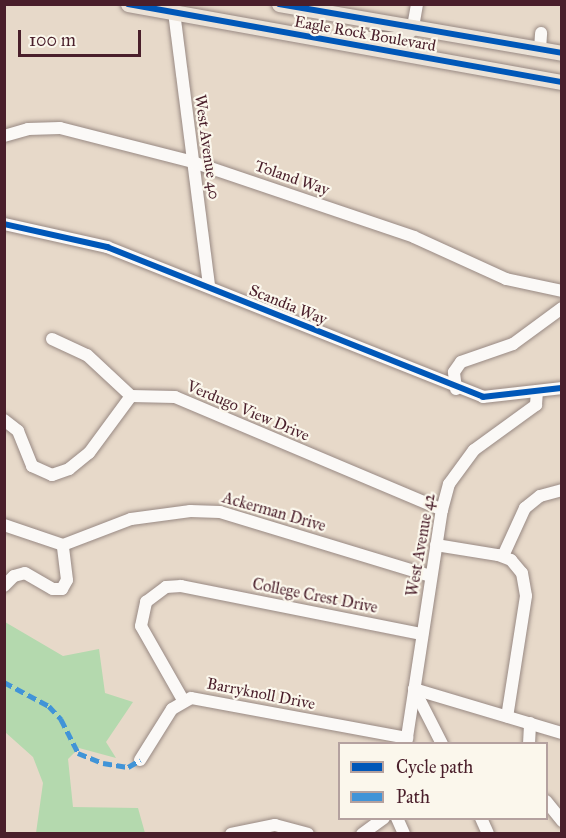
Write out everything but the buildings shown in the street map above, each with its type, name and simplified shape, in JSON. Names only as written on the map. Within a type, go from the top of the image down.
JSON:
[{"type":"main road","name":"Eagle Rock Boulevard","points":[[129,4],[175,7],[338,43],[561,82]]},
{"type":"main road","name":"Eagle Rock Boulevard","points":[[279,4],[561,53]]},
{"type":"main road","points":[[338,43],[347,37],[399,39],[413,27]]},
{"type":"street","points":[[413,27],[417,4]]},
{"type":"street","name":"West Avenue 40","points":[[175,7],[209,287]]},
{"type":"street","points":[[540,49],[541,33]]},
{"type":"street","name":"Toland Way","points":[[4,136],[43,127],[68,129],[193,162],[414,237],[506,279],[561,291]]},
{"type":"street","name":"Scandia Way","points":[[4,224],[87,240],[209,287],[456,389],[483,397],[561,387]]},
{"type":"street","points":[[456,389],[454,372],[462,363],[513,344],[561,308]]},
{"type":"street","points":[[4,420],[18,431],[32,466],[45,474],[59,473],[89,453],[131,396],[87,355],[52,339]]},
{"type":"street","name":"West Avenue 42","points":[[406,741],[436,545],[449,484],[464,460],[536,405],[537,391]]},
{"type":"street","name":"Verdugo View Drive","points":[[131,396],[175,397],[442,510]]},
{"type":"street","points":[[503,556],[525,508],[540,496],[561,490]]},
{"type":"street","name":"Ackerman Drive","points":[[63,545],[117,523],[204,510],[232,515],[431,576]]},
{"type":"street","points":[[4,525],[63,545],[68,580],[62,590],[53,589],[25,573],[15,576],[4,586]]},
{"type":"street","points":[[436,545],[503,556],[517,566],[526,588],[507,717]]},
{"type":"street","name":"College Crest Drive","points":[[183,700],[143,634],[140,617],[146,602],[158,590],[175,586],[202,590],[422,634]]},
{"type":"street","points":[[414,689],[561,733]]},
{"type":"street","points":[[414,689],[441,742]]},
{"type":"street","name":"Barryknoll Drive","points":[[140,760],[172,709],[183,700],[197,698],[406,741]]},
{"type":"street","points":[[530,723],[530,742]]},
{"type":"street","points":[[548,804],[561,821]]},
{"type":"street","points":[[362,834],[383,820]]},
{"type":"street","points":[[397,820],[404,834]]},
{"type":"street","points":[[481,820],[488,834]]},
{"type":"street","points":[[231,834],[274,825],[308,834]]},
{"type":"green space","points":[[5,622],[63,656],[99,649],[105,693],[133,702],[106,742],[116,758],[79,748],[68,759],[73,807],[138,808],[145,833],[36,833],[43,783],[33,757],[5,732]]},
{"type":"marked path","points":[[4,682],[49,706],[61,719],[78,753],[103,763],[128,767],[140,760]]},
{"type":"cycle path","points":[[128,4],[562,82]]},
{"type":"cycle path","points":[[279,4],[562,53]]},
{"type":"cycle path","points":[[4,224],[107,247],[483,397],[562,388]]}]
